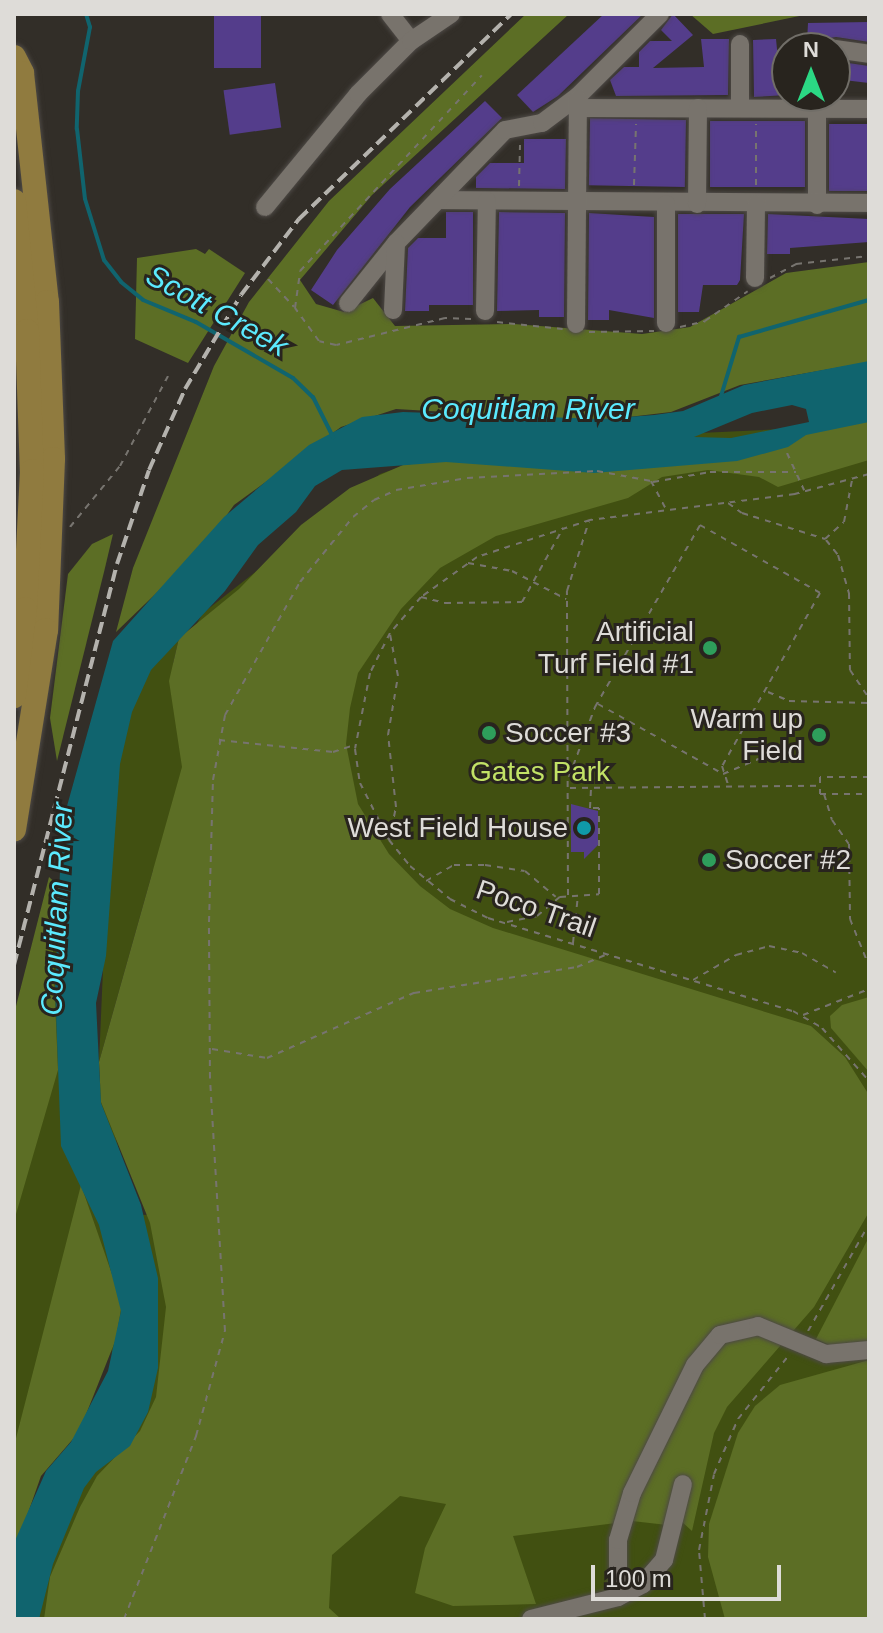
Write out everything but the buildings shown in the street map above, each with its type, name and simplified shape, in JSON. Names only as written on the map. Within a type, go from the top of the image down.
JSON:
[{"type":"main road","points":[[14,57],[22,73],[47,302],[31,549],[14,696]]},
{"type":"main road","points":[[14,201],[27,331],[32,471],[31,549],[41,668],[14,829]]},
{"type":"main road","points":[[14,512],[32,471]]},
{"type":"main road","points":[[14,586],[25,609]]},
{"type":"street","points":[[390,14],[411,41]]},
{"type":"street","points":[[265,207],[321,135],[411,41],[451,14]]},
{"type":"street","points":[[348,303],[396,243],[505,130],[542,123],[578,102],[660,14]]},
{"type":"street","points":[[740,44],[748,111]]},
{"type":"street","points":[[578,102],[771,110]]},
{"type":"street","points":[[576,324],[578,102]]},
{"type":"street","points":[[697,204],[698,108]]},
{"type":"street","points":[[817,112],[817,205]]},
{"type":"street","points":[[438,200],[666,204],[869,203]]},
{"type":"street","points":[[483,317],[487,201]]},
{"type":"street","points":[[666,204],[670,326]]},
{"type":"street","points":[[755,278],[756,204]]},
{"type":"street","points":[[393,310],[396,243]]},
{"type":"street","points":[[618,1597],[616,1558],[627,1505],[703,1352],[720,1335],[748,1325],[771,1328],[799,1343],[834,1355],[869,1350]]},
{"type":"street","points":[[531,1619],[618,1597],[643,1584],[664,1560],[683,1484]]},
{"type":"path","points":[[295,308],[300,271],[482,75]]},
{"type":"path","points":[[748,111],[756,204]]},
{"type":"path","points":[[634,195],[636,114]]},
{"type":"path","points":[[519,197],[520,132]]},
{"type":"path","points":[[268,279],[295,308],[319,341],[336,345],[445,318],[483,317],[576,331],[705,321],[796,264],[869,256]]},
{"type":"path","points":[[31,549],[90,508],[120,466],[168,376]]},
{"type":"path","points":[[787,453],[805,491]]},
{"type":"path","points":[[124,1619],[196,1436],[225,1331],[211,1048],[209,922],[218,739],[247,672],[300,582],[353,517],[374,500],[396,490],[467,478],[597,471],[653,482],[710,472],[796,472]]},
{"type":"path","name":"Poco Trail","points":[[869,474],[805,491],[665,507],[590,520],[499,546],[467,563],[421,597],[390,633],[370,673],[356,745],[360,783],[389,840],[426,881],[450,899],[505,923],[802,1016],[833,1037],[869,1081]]},
{"type":"path","points":[[825,539],[844,522],[852,479]]},
{"type":"path","points":[[653,482],[665,507]]},
{"type":"path","points":[[726,501],[742,513],[825,539],[838,555],[849,593],[850,670],[869,701]]},
{"type":"path","points":[[568,895],[567,600],[573,561],[590,520]]},
{"type":"path","points":[[569,777],[598,704],[700,525],[820,593],[722,766],[729,787]]},
{"type":"path","points":[[421,597],[445,603],[520,603],[538,581],[563,527]]},
{"type":"path","points":[[467,563],[538,581],[567,600]]},
{"type":"path","points":[[389,840],[396,807],[388,735],[398,676],[390,633]]},
{"type":"path","points":[[766,691],[789,701],[869,701]]},
{"type":"path","points":[[598,704],[723,774]]},
{"type":"path","points":[[218,739],[333,752],[356,745]]},
{"type":"path","points":[[723,774],[759,759]]},
{"type":"path","points":[[869,777],[820,777],[820,786],[832,820],[850,848],[850,919],[869,966]]},
{"type":"path","points":[[569,788],[820,786]]},
{"type":"path","points":[[505,923],[537,916],[557,898],[599,894],[599,808],[590,808],[591,789]]},
{"type":"path","points":[[824,794],[869,794]]},
{"type":"path","points":[[426,881],[454,865],[498,866],[537,877],[557,898]]},
{"type":"path","points":[[573,944],[578,895]]},
{"type":"path","points":[[692,980],[736,955],[769,946],[802,953],[836,973]]},
{"type":"path","points":[[211,1048],[267,1058],[399,998],[577,967],[606,954]]},
{"type":"path","points":[[802,1016],[869,989]]},
{"type":"path","points":[[705,1619],[699,1550],[714,1474],[744,1409],[799,1343],[868,1228]]},
{"type":"green space","points":[[526,14],[569,14],[372,195],[300,280],[316,304],[344,312],[373,298],[395,326],[514,324],[642,334],[690,327],[786,273],[869,262],[869,362],[740,385],[671,412],[595,421],[396,409],[341,427],[234,505],[203,548],[116,632],[133,568],[214,366],[249,302],[329,201]]},
{"type":"green space","points":[[690,14],[809,14],[713,34]]},
{"type":"green space","points":[[196,249],[205,254],[209,249],[245,273],[188,363],[135,339],[137,258]]},
{"type":"green space","points":[[869,418],[869,460],[778,487],[759,477],[708,470],[662,477],[628,498],[496,536],[440,568],[401,609],[358,673],[350,708],[346,744],[358,804],[389,854],[420,886],[450,909],[493,928],[811,1026],[845,1057],[869,1095],[869,1212],[814,1307],[727,1407],[714,1433],[692,1531],[681,1521],[667,1525],[632,1521],[513,1536],[536,1604],[453,1606],[415,1593],[425,1548],[446,1504],[400,1496],[332,1555],[329,1608],[341,1619],[44,1619],[50,1577],[80,1507],[97,1476],[140,1431],[156,1397],[166,1307],[150,1223],[101,1102],[99,1062],[182,767],[169,681],[179,638],[239,589],[301,525],[350,488],[403,465],[437,461],[620,470]]},
{"type":"green space","name":"Gates Park","points":[[869,425],[869,1619],[23,1619],[113,1379],[108,1267],[92,1345],[24,1487],[14,1524],[14,1091],[97,766],[102,784],[119,755],[132,699],[149,671],[179,638],[173,664],[203,613],[380,474],[468,444]],"holes":[[[101,786],[116,810],[106,900],[99,1062],[153,870],[190,930],[263,949],[319,1167],[392,1186],[392,1214],[106,1215],[100,1196],[132,1196],[100,1083],[94,1039],[96,957],[89,881]]]},
{"type":"green space","points":[[113,534],[57,761],[50,718],[68,574],[92,544]]},
{"type":"green space","points":[[49,877],[68,894],[53,951],[58,1070],[14,1221],[14,1014]]},
{"type":"green space","points":[[869,997],[869,1072],[831,1028],[830,1016],[842,1005]]},
{"type":"green space","points":[[81,1185],[122,1303],[116,1339],[79,1432],[41,1476],[14,1553],[14,1446]]},
{"type":"green space","points":[[869,1237],[869,1341],[834,1347],[816,1339]]},
{"type":"green space","points":[[869,1360],[869,1619],[725,1619],[708,1557],[709,1524],[738,1433],[755,1406],[780,1385]]},
{"type":"water","name":"Coquitlam River","points":[[869,361],[869,422],[806,435],[788,447],[737,461],[594,473],[446,462],[342,470],[315,486],[296,512],[258,545],[225,591],[151,670],[132,712],[120,764],[106,956],[96,1003],[101,1103],[141,1205],[158,1278],[158,1368],[148,1412],[130,1446],[96,1472],[84,1488],[53,1564],[39,1619],[14,1619],[14,1543],[46,1471],[71,1442],[108,1371],[121,1311],[99,1225],[61,1146],[55,988],[62,824],[113,641],[224,517],[309,445],[362,417],[403,412],[601,419],[654,415],[683,411],[744,385]],"holes":[[[792,405],[806,409],[809,422],[731,438],[694,437],[752,413]]]},
{"type":"waterway","name":"Scott Creek","points":[[86,14],[90,27],[78,91],[77,129],[85,199],[104,260],[121,282],[143,300],[196,322],[293,378],[313,397],[333,437]]},
{"type":"waterway","points":[[721,396],[739,337],[869,300]]},
{"type":"railway","points":[[14,965],[117,564],[149,470],[185,389],[241,295],[299,219],[511,14]]},
{"type":"place","name":"Artificial Turf Field #1","points":[[710,648]]},
{"type":"place","name":"Soccer #3","points":[[489,733]]},
{"type":"place","name":"Warm up Field","points":[[819,735]]},
{"type":"place","name":"West Field House","points":[[584,828]]},
{"type":"place","name":"Soccer #2","points":[[709,860]]}]
